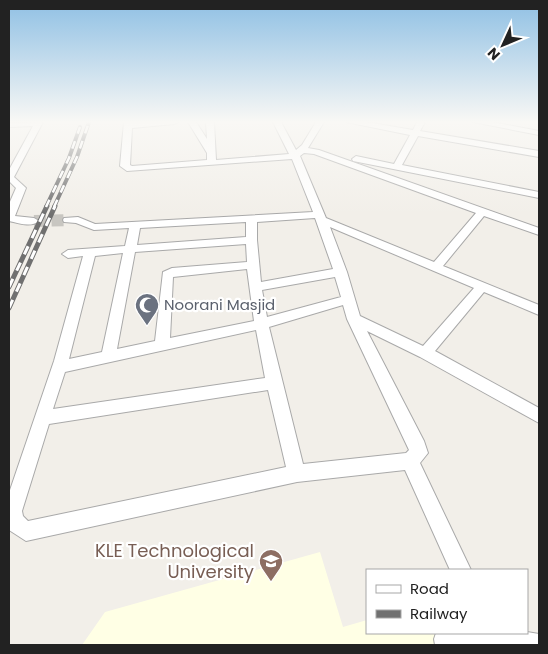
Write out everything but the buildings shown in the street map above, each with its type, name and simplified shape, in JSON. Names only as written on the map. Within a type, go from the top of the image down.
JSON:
[{"type":"street","points":[[23,153],[9,178],[14,180],[21,188],[20,194],[9,214],[10,218],[34,221]]},
{"type":"street","points":[[126,153],[125,166],[130,169],[307,153]]},
{"type":"street","points":[[211,153],[212,162]]},
{"type":"street","points":[[90,252],[60,367],[12,511],[14,522],[26,531],[297,472],[410,461],[419,453],[415,441],[354,319],[341,272],[299,153]]},
{"type":"street","points":[[317,153],[539,232]]},
{"type":"street","points":[[319,153],[397,166],[539,195]]},
{"type":"street","points":[[397,166],[404,153]]},
{"type":"street","points":[[436,267],[482,212]]},
{"type":"street","points":[[252,218],[252,265],[261,324],[297,472]]},
{"type":"street","points":[[68,220],[78,220],[94,227],[252,218],[321,218],[539,310]]},
{"type":"street","points":[[108,357],[135,225]]},
{"type":"street","points":[[68,254],[251,240]]},
{"type":"street","points":[[162,346],[167,275],[172,272],[252,265]]},
{"type":"street","points":[[256,287],[341,272]]},
{"type":"street","points":[[425,353],[482,286]]},
{"type":"street","points":[[60,367],[261,324],[348,299]]},
{"type":"street","points":[[354,319],[425,353],[539,416]]},
{"type":"street","points":[[42,418],[274,383]]},
{"type":"street","points":[[410,461],[461,569]]},
{"type":"street","points":[[446,645],[445,639],[492,636],[539,645]]},
{"type":"shaded area","name":"KLE Technological University","points":[[320,552],[343,627],[366,620],[366,634],[440,634],[442,645],[82,645],[105,612]]},
{"type":"tunnel","points":[[34,221],[68,220]]},
{"type":"railway","points":[[46,207],[71,153]]},
{"type":"railway","points":[[54,207],[79,153]]},
{"type":"railway","points":[[9,287],[47,206]]},
{"type":"railway","points":[[9,308],[55,206]]},
{"type":"place","name":"Noorani Masjid","points":[[147,326]]},
{"type":"place","name":"KLE Technological University","points":[[271,582]]}]
